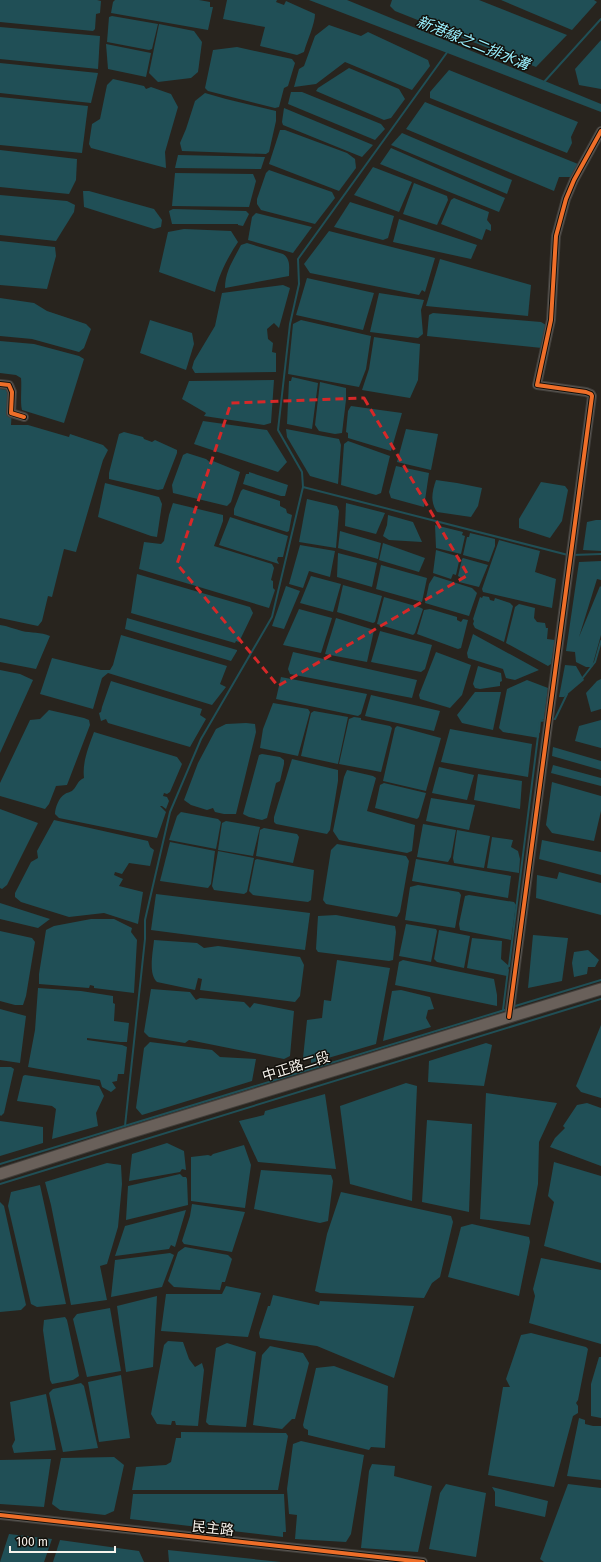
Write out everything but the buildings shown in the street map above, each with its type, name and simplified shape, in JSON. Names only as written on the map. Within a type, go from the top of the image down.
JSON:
[{"type":"main road","name":"中正路二段","points":[[0,1174],[136,1130],[601,989]]},
{"type":"street","points":[[509,1017],[592,396],[586,392],[537,386],[552,313],[556,236],[566,199],[574,180],[601,131]]},
{"type":"street","points":[[0,384],[9,385],[12,392],[11,413],[24,417]]},
{"type":"street","name":"民主路","points":[[0,1515],[424,1562]]},
{"type":"highlighted area","points":[[364,398],[468,575],[278,686],[177,564],[231,403]]},
{"type":"water","points":[[0,0],[101,1],[100,13],[96,14],[95,29],[93,31],[0,22]]},
{"type":"water","points":[[115,0],[199,0],[210,2],[210,7],[213,7],[208,30],[111,13],[113,2]]},
{"type":"water","points":[[227,0],[277,0],[276,2],[284,5],[286,1],[315,14],[304,52],[297,55],[260,46],[265,27],[223,19]]},
{"type":"water","points":[[309,0],[347,0],[601,104],[601,112]]},
{"type":"water","points":[[392,0],[479,0],[567,35],[536,67],[395,11],[390,6]]},
{"type":"water","points":[[501,0],[594,0],[597,2],[572,30]]},
{"type":"water","points":[[112,16],[158,24],[152,49],[149,50],[107,42],[109,17]]},
{"type":"water","points":[[159,24],[194,31],[202,42],[198,72],[191,78],[158,82],[149,73]]},
{"type":"water","points":[[329,25],[361,36],[368,32],[428,60],[430,66],[412,90],[345,62],[316,84],[294,87],[299,69],[304,66],[315,36]]},
{"type":"water","points":[[0,27],[100,36],[98,69],[0,59]]},
{"type":"water","points":[[601,40],[601,89],[579,85],[575,69]]},
{"type":"water","points":[[106,44],[151,53],[146,77],[108,69]]},
{"type":"water","points":[[237,47],[292,59],[295,63],[288,86],[284,88],[279,107],[275,108],[208,91],[205,88],[213,50]]},
{"type":"water","points":[[0,63],[98,73],[91,103],[0,93]]},
{"type":"water","points":[[349,68],[399,89],[405,99],[391,118],[384,120],[316,91],[318,88]]},
{"type":"water","points":[[449,70],[578,122],[571,137],[572,143],[567,153],[430,98],[430,92]]},
{"type":"water","points":[[113,79],[144,86],[146,89],[151,87],[171,94],[178,107],[165,152],[166,168],[91,148],[89,144],[92,124],[100,119],[107,85]]},
{"type":"water","points":[[291,92],[302,92],[381,124],[385,129],[375,140],[288,104]]},
{"type":"water","points":[[205,93],[276,111],[276,121],[269,152],[266,154],[182,151],[180,143],[195,101]]},
{"type":"water","points":[[0,97],[88,106],[82,153],[0,145]]},
{"type":"water","points":[[425,102],[578,164],[574,177],[559,177],[554,191],[406,129]]},
{"type":"water","points":[[284,108],[373,145],[362,157],[283,125]]},
{"type":"water","points":[[280,130],[285,130],[347,153],[355,159],[356,168],[339,191],[269,164]]},
{"type":"water","points":[[402,133],[512,180],[507,194],[391,145]]},
{"type":"water","points":[[391,148],[505,198],[499,212],[380,164]]},
{"type":"water","points":[[0,150],[77,159],[76,180],[69,194],[0,187]]},
{"type":"water","points":[[178,155],[265,157],[261,169],[175,168]]},
{"type":"water","points":[[373,167],[412,182],[399,212],[354,195]]},
{"type":"water","points":[[269,170],[332,192],[335,198],[315,224],[261,210],[257,204],[257,199],[266,173]]},
{"type":"water","points":[[175,173],[253,174],[256,181],[249,207],[172,206]]},
{"type":"water","points":[[414,183],[447,196],[448,200],[437,225],[403,214]]},
{"type":"water","points":[[83,191],[89,191],[154,209],[162,220],[161,227],[154,229],[84,207]]},
{"type":"water","points":[[0,195],[67,201],[75,205],[74,212],[56,241],[0,235]]},
{"type":"water","points":[[454,198],[489,212],[487,220],[491,225],[491,231],[486,229],[482,240],[441,224],[451,200]]},
{"type":"water","points":[[350,202],[394,216],[388,238],[383,240],[334,227]]},
{"type":"water","points":[[173,209],[246,211],[249,214],[243,226],[238,224],[172,224],[169,211]]},
{"type":"water","points":[[256,213],[312,227],[293,253],[248,240],[252,217]]},
{"type":"water","points":[[399,219],[477,245],[471,259],[393,242]]},
{"type":"water","points":[[184,229],[231,231],[238,242],[224,266],[215,292],[159,272],[168,232]]},
{"type":"water","points":[[329,231],[435,258],[425,292],[422,290],[419,295],[310,273],[304,264]]},
{"type":"water","points":[[0,241],[55,247],[56,256],[47,289],[0,285]]},
{"type":"water","points":[[247,243],[286,256],[289,267],[289,276],[225,288],[228,271],[233,260],[241,245]]},
{"type":"water","points":[[440,259],[531,285],[528,316],[426,306]]},
{"type":"water","points":[[307,278],[374,293],[363,330],[296,315]]},
{"type":"water","points":[[283,285],[290,288],[279,328],[274,323],[267,329],[268,339],[273,343],[272,352],[276,353],[276,372],[195,373],[192,368],[194,361],[215,326],[222,293]]},
{"type":"water","points":[[379,293],[424,300],[421,310],[423,334],[418,338],[370,332]]},
{"type":"water","points":[[0,298],[34,303],[47,311],[86,324],[91,329],[84,348],[79,352],[32,339],[0,336]]},
{"type":"water","points":[[433,313],[541,322],[546,325],[542,348],[427,336],[429,315]]},
{"type":"water","points":[[150,320],[192,333],[194,344],[186,370],[140,353]]},
{"type":"water","points":[[301,320],[371,336],[366,369],[359,387],[288,374],[293,324]]},
{"type":"water","points":[[374,337],[420,344],[418,380],[410,398],[362,390],[369,369]]},
{"type":"water","points":[[0,341],[34,344],[79,356],[84,359],[64,423],[22,410],[21,378],[16,375],[0,373]]},
{"type":"water","points":[[292,377],[318,383],[312,429],[287,424],[289,381],[291,381]]},
{"type":"water","points":[[274,380],[271,423],[264,425],[204,416],[206,413],[182,399],[189,381]]},
{"type":"water","points":[[320,382],[346,388],[342,433],[335,434],[319,431],[315,425]]},
{"type":"water","points":[[0,389],[13,390],[11,425],[28,425],[69,437],[70,434],[103,445],[108,450],[103,460],[76,552],[64,549],[52,597],[48,596],[42,621],[38,626],[0,618]]},
{"type":"water","points":[[351,406],[402,413],[391,451],[348,438],[348,433],[346,432],[348,411]]},
{"type":"water","points":[[203,421],[267,430],[287,462],[278,472],[194,444]]},
{"type":"water","points":[[286,429],[339,439],[341,445],[338,484],[310,476],[287,437]]},
{"type":"water","points":[[406,429],[438,434],[431,470],[397,462]]},
{"type":"water","points":[[124,432],[143,437],[144,439],[152,442],[155,440],[177,450],[163,489],[158,490],[109,479],[109,473],[119,434]]},
{"type":"water","points":[[348,441],[390,456],[381,493],[376,495],[341,485],[344,444]]},
{"type":"water","points":[[187,453],[206,459],[211,463],[213,461],[240,472],[231,502],[227,506],[173,493],[172,485],[183,455]]},
{"type":"water","points":[[396,466],[429,473],[424,507],[391,498],[389,492]]},
{"type":"water","points":[[249,472],[288,485],[285,496],[243,484],[246,474],[249,474]]},
{"type":"water","points":[[436,480],[482,488],[478,506],[471,517],[437,512],[433,504],[432,497]]},
{"type":"water","points":[[541,482],[565,486],[568,490],[562,521],[550,538],[519,528],[519,519]]},
{"type":"water","points":[[105,483],[159,497],[162,504],[157,537],[98,517]]},
{"type":"water","points":[[243,489],[280,501],[280,506],[286,509],[287,513],[292,515],[289,531],[287,532],[234,515],[234,509]]},
{"type":"water","points":[[307,499],[337,506],[339,511],[336,548],[299,542]]},
{"type":"water","points":[[173,503],[223,515],[223,521],[214,546],[272,564],[274,568],[271,580],[273,581],[273,588],[275,590],[269,608],[139,569],[144,542],[161,544],[164,541]]},
{"type":"water","points":[[346,503],[385,513],[376,534],[345,526]]},
{"type":"water","points":[[388,515],[413,522],[422,542],[389,540],[383,536],[387,525]]},
{"type":"water","points":[[230,517],[288,536],[283,557],[278,557],[277,560],[279,564],[219,545]]},
{"type":"water","points":[[601,520],[601,551],[583,550],[587,522]]},
{"type":"water","points":[[435,525],[463,532],[462,535],[465,536],[461,554],[436,548]]},
{"type":"water","points":[[340,531],[381,543],[378,559],[338,548]]},
{"type":"water","points":[[470,533],[495,539],[495,546],[489,562],[463,555],[467,537],[469,537]]},
{"type":"water","points":[[499,540],[540,551],[535,572],[556,579],[552,608],[483,592],[482,589]]},
{"type":"water","points":[[383,543],[425,558],[419,572],[379,560]]},
{"type":"water","points":[[300,545],[335,551],[330,577],[309,571],[303,588],[289,584]]},
{"type":"water","points":[[436,550],[460,557],[456,575],[453,574],[451,579],[433,573]]},
{"type":"water","points":[[338,553],[377,563],[372,587],[337,577]]},
{"type":"water","points":[[463,558],[488,565],[479,587],[459,582],[460,577],[458,576]]},
{"type":"water","points":[[601,561],[601,580],[597,579],[579,637],[600,586],[601,635],[592,667],[586,667],[576,662],[575,652],[566,651],[579,562]]},
{"type":"water","points":[[381,565],[427,578],[422,602],[376,589]]},
{"type":"water","points":[[137,574],[250,607],[253,613],[239,642],[236,641],[235,643],[131,613]]},
{"type":"water","points":[[311,576],[341,584],[333,612],[300,603]]},
{"type":"water","points":[[434,576],[472,588],[477,593],[469,616],[425,603],[429,584]]},
{"type":"water","points":[[343,585],[382,596],[375,622],[373,623],[337,612]]},
{"type":"water","points":[[286,586],[300,591],[284,629],[272,626]]},
{"type":"water","points":[[483,596],[489,597],[490,600],[494,601],[495,598],[510,603],[513,606],[504,642],[475,628],[473,624],[473,619],[480,597],[482,598]]},
{"type":"water","points":[[384,597],[423,609],[413,635],[377,624]]},
{"type":"water","points":[[519,604],[535,608],[534,618],[537,622],[545,623],[546,628],[548,628],[547,639],[555,640],[551,664],[548,666],[506,643],[515,607]]},
{"type":"water","points":[[299,609],[332,618],[321,653],[283,645]]},
{"type":"water","points":[[430,609],[457,617],[457,620],[461,622],[463,619],[468,620],[461,648],[458,649],[417,634],[424,610]]},
{"type":"water","points":[[127,618],[237,651],[231,661],[125,629]]},
{"type":"water","points":[[336,618],[374,630],[367,662],[325,654]]},
{"type":"water","points":[[0,625],[50,636],[36,669],[0,662]]},
{"type":"water","points":[[380,631],[432,645],[425,669],[421,672],[371,662]]},
{"type":"water","points":[[473,634],[539,670],[515,680],[506,678],[503,669],[468,658],[467,653]]},
{"type":"water","points":[[121,635],[227,666],[220,684],[226,687],[212,705],[108,673],[102,678],[93,709],[40,694],[52,658],[101,670],[110,670],[113,665]]},
{"type":"water","points":[[293,652],[417,680],[412,698],[290,674],[288,669]]},
{"type":"water","points":[[436,652],[471,665],[462,695],[450,708],[420,699],[419,695]]},
{"type":"water","points":[[565,665],[576,666],[584,680],[564,697],[559,697]]},
{"type":"water","points":[[478,666],[501,673],[502,681],[500,682],[500,686],[480,689],[475,688],[473,684]]},
{"type":"water","points":[[0,670],[20,674],[33,680],[0,753]]},
{"type":"water","points":[[281,677],[367,694],[361,714],[358,716],[276,699]]},
{"type":"water","points":[[601,679],[601,709],[591,712],[586,693],[597,681]]},
{"type":"water","points":[[527,680],[548,688],[544,719],[540,721],[539,738],[503,732],[499,728],[507,689]]},
{"type":"water","points":[[111,681],[202,709],[200,715],[206,719],[190,747],[108,723],[106,719],[101,721],[99,713],[101,712]]},
{"type":"water","points":[[475,692],[501,692],[493,730],[462,723],[457,715]]},
{"type":"water","points":[[371,695],[440,711],[434,731],[365,716]]},
{"type":"water","points":[[273,703],[308,709],[310,712],[298,756],[260,748],[263,729]]},
{"type":"water","points":[[49,710],[84,718],[89,720],[90,725],[67,785],[56,786],[49,804],[45,809],[0,796],[0,783],[30,720],[40,719]]},
{"type":"water","points":[[314,711],[348,717],[338,764],[301,756],[311,713]]},
{"type":"water","points":[[354,717],[361,718],[361,720],[390,726],[392,728],[381,772],[339,764],[349,719]]},
{"type":"water","points":[[601,720],[601,748],[575,741],[579,726]]},
{"type":"water","points":[[226,724],[255,724],[256,732],[236,814],[215,812],[213,808],[207,810],[191,805],[184,800],[198,763],[216,729]]},
{"type":"water","points":[[397,726],[441,738],[426,791],[383,781],[395,728]]},
{"type":"water","points":[[450,729],[532,744],[528,777],[441,762]]},
{"type":"water","points":[[94,732],[177,757],[182,764],[170,792],[167,794],[164,793],[163,796],[167,797],[169,801],[166,809],[160,806],[166,812],[157,838],[59,818],[55,814],[59,800],[63,795],[72,791],[84,778],[85,760]]},
{"type":"water","points":[[553,747],[601,761],[601,770],[552,756]]},
{"type":"water","points":[[262,754],[280,757],[284,760],[284,764],[280,781],[276,783],[267,818],[262,820],[243,814],[259,755]]},
{"type":"water","points":[[292,759],[338,770],[338,781],[330,830],[327,834],[276,824],[274,822],[274,817]]},
{"type":"water","points":[[553,765],[601,778],[601,786],[551,773]]},
{"type":"water","points":[[439,767],[474,775],[467,800],[432,793]]},
{"type":"water","points":[[347,770],[376,778],[367,811],[415,825],[412,851],[407,853],[339,840],[333,831],[344,777]]},
{"type":"water","points":[[478,774],[522,781],[520,809],[474,800]]},
{"type":"water","points":[[552,782],[601,796],[601,811],[594,841],[552,833],[546,825]]},
{"type":"water","points":[[384,783],[426,793],[419,817],[417,819],[375,808],[380,785]]},
{"type":"water","points":[[431,798],[475,805],[469,830],[426,821]]},
{"type":"water","points":[[0,809],[38,823],[7,885],[2,889],[0,888]]},
{"type":"water","points":[[181,812],[218,819],[221,822],[216,849],[169,840],[177,816]]},
{"type":"water","points":[[54,820],[148,841],[150,847],[154,850],[150,866],[129,863],[122,874],[115,872],[114,875],[123,879],[119,886],[143,892],[138,924],[104,913],[69,917],[21,902],[15,897],[15,893],[31,862],[38,858],[37,851]]},
{"type":"water","points":[[226,821],[260,827],[253,856],[218,850],[222,823]]},
{"type":"water","points":[[423,824],[456,830],[451,857],[448,862],[417,857]]},
{"type":"water","points":[[264,828],[297,834],[299,837],[293,863],[256,856],[260,830]]},
{"type":"water","points":[[457,830],[490,836],[484,868],[454,863],[453,858]]},
{"type":"water","points":[[492,837],[513,840],[511,847],[518,851],[520,859],[519,873],[487,868]]},
{"type":"water","points":[[542,840],[601,852],[601,875],[539,859]]},
{"type":"water","points":[[170,842],[215,851],[211,884],[208,888],[160,881]]},
{"type":"water","points":[[337,844],[406,856],[409,861],[400,912],[397,917],[326,904],[323,900],[331,850]]},
{"type":"water","points":[[218,851],[254,858],[247,892],[244,894],[214,890],[212,886]]},
{"type":"water","points":[[257,859],[314,870],[311,900],[308,902],[253,895],[249,891],[255,860]]},
{"type":"water","points":[[416,859],[511,876],[508,898],[412,881]]},
{"type":"water","points":[[559,872],[601,883],[601,915],[536,898],[537,875],[557,879]]},
{"type":"water","points":[[418,885],[459,892],[461,895],[455,928],[405,920],[410,887]]},
{"type":"water","points":[[156,894],[310,913],[305,950],[151,930]]},
{"type":"water","points":[[469,895],[514,902],[516,905],[511,940],[460,930],[459,924],[465,896]]},
{"type":"water","points":[[0,903],[50,919],[38,928],[0,919]]},
{"type":"water","points":[[336,915],[395,926],[396,932],[393,960],[389,961],[318,952],[316,949],[318,916]]},
{"type":"water","points":[[91,919],[114,919],[132,928],[131,932],[137,940],[134,993],[94,988],[94,986],[90,985],[89,988],[39,984],[39,974],[46,930],[54,926]]},
{"type":"water","points":[[406,924],[436,929],[437,931],[431,962],[399,956]]},
{"type":"water","points":[[439,930],[470,936],[464,968],[437,962],[434,959]]},
{"type":"water","points":[[0,931],[32,938],[35,942],[26,996],[23,1005],[15,1005],[0,1001]]},
{"type":"water","points":[[533,935],[568,938],[562,981],[528,988]]},
{"type":"water","points":[[472,938],[502,941],[501,959],[509,966],[507,976],[467,968]]},
{"type":"water","points":[[154,940],[197,943],[204,948],[218,946],[300,957],[304,965],[300,996],[295,1002],[200,990],[202,979],[198,978],[195,990],[157,982],[154,978],[152,968]]},
{"type":"water","points":[[588,950],[599,960],[595,967],[588,967],[587,974],[574,977],[572,963],[574,952]]},
{"type":"water","points":[[337,960],[390,968],[376,1044],[311,1063],[311,1059],[303,1058],[307,1020],[322,1018],[324,1000],[331,1001]]},
{"type":"water","points":[[403,960],[494,979],[497,995],[497,1006],[395,985],[399,962]]},
{"type":"water","points":[[38,988],[81,991],[113,996],[113,1003],[115,1004],[114,1021],[129,1023],[127,1042],[87,1038],[87,1040],[127,1047],[124,1074],[118,1074],[117,1081],[112,1082],[116,1088],[111,1092],[102,1087],[100,1080],[28,1067],[35,1030]]},
{"type":"water","points":[[151,989],[190,992],[196,1000],[200,998],[244,1002],[250,1008],[254,1003],[294,1011],[290,1056],[284,1059],[189,1040],[185,1043],[149,1037],[144,1032]]},
{"type":"water","points":[[401,990],[430,997],[434,1009],[428,1010],[426,1018],[431,1027],[383,1041],[392,991]]},
{"type":"water","points":[[0,1009],[26,1016],[20,1063],[0,1060]]},
{"type":"water","points":[[601,1025],[601,1098],[581,1092],[576,1086]]},
{"type":"water","points":[[150,1042],[212,1050],[220,1057],[256,1059],[252,1081],[142,1115],[136,1108],[144,1048]]},
{"type":"water","points":[[486,1043],[492,1045],[484,1086],[428,1082],[429,1061]]},
{"type":"water","points":[[0,1067],[11,1067],[14,1069],[4,1113],[1,1116],[0,1115]]},
{"type":"water","points":[[25,1075],[99,1086],[104,1096],[96,1113],[98,1126],[52,1139],[56,1109],[52,1106],[17,1101],[23,1076]]},
{"type":"water","points":[[406,1083],[417,1086],[412,1201],[350,1184],[340,1106]]},
{"type":"water","points":[[486,1093],[557,1103],[539,1142],[538,1184],[530,1225],[480,1219]]},
{"type":"water","points":[[325,1094],[336,1169],[258,1162],[239,1121],[264,1115],[265,1111]]},
{"type":"water","points":[[587,1103],[601,1108],[601,1166],[550,1147],[555,1138],[565,1128],[563,1126],[577,1105]]},
{"type":"water","points":[[427,1120],[472,1124],[469,1212],[422,1202]]},
{"type":"water","points":[[0,1121],[43,1127],[43,1143],[0,1156]]},
{"type":"water","points":[[167,1143],[184,1151],[186,1170],[182,1169],[180,1172],[129,1181],[132,1154]]},
{"type":"water","points":[[244,1145],[251,1165],[245,1208],[191,1201],[191,1157],[211,1156],[213,1154]]},
{"type":"water","points":[[554,1162],[601,1176],[601,1263],[544,1246],[554,1202],[548,1196]]},
{"type":"water","points":[[107,1163],[121,1165],[122,1184],[118,1227],[107,1264],[100,1266],[107,1300],[71,1305],[45,1182]]},
{"type":"water","points":[[261,1170],[331,1175],[333,1181],[328,1221],[320,1223],[254,1209]]},
{"type":"water","points":[[180,1174],[187,1179],[188,1205],[126,1220],[128,1186]]},
{"type":"water","points":[[40,1185],[66,1304],[37,1307],[31,1304],[8,1206],[11,1192]]},
{"type":"water","points":[[341,1192],[451,1216],[453,1222],[440,1277],[432,1283],[424,1298],[320,1293],[315,1291],[327,1234]]},
{"type":"water","points":[[0,1202],[4,1206],[26,1305],[21,1310],[0,1312]]},
{"type":"water","points":[[192,1204],[245,1212],[232,1252],[184,1244],[182,1241],[190,1216]]},
{"type":"water","points":[[186,1210],[175,1247],[171,1245],[169,1249],[115,1256],[125,1226]]},
{"type":"water","points":[[472,1224],[529,1237],[530,1242],[519,1296],[448,1277],[461,1227]]},
{"type":"water","points":[[185,1247],[228,1255],[232,1259],[225,1282],[222,1282],[220,1290],[174,1287],[168,1281],[178,1252]]},
{"type":"water","points":[[170,1253],[174,1255],[162,1287],[111,1297],[115,1260]]},
{"type":"water","points":[[541,1258],[601,1270],[601,1344],[529,1323],[535,1296],[533,1289]]},
{"type":"water","points":[[226,1286],[261,1293],[248,1337],[161,1331],[166,1294],[222,1294]]},
{"type":"water","points":[[273,1295],[319,1305],[320,1301],[414,1306],[394,1378],[317,1346],[260,1338],[259,1333]]},
{"type":"water","points":[[157,1296],[153,1367],[126,1372],[117,1306]]},
{"type":"water","points":[[110,1308],[121,1371],[87,1377],[73,1319],[77,1314]]},
{"type":"water","points":[[65,1317],[67,1320],[79,1376],[73,1380],[52,1384],[50,1380],[43,1330],[44,1320]]},
{"type":"water","points":[[531,1333],[586,1347],[588,1349],[578,1400],[576,1403],[578,1406],[578,1413],[573,1416],[554,1487],[488,1475],[503,1387],[510,1387],[506,1379],[521,1335]]},
{"type":"water","points":[[168,1341],[183,1342],[189,1359],[195,1367],[202,1363],[204,1370],[198,1426],[176,1425],[175,1421],[172,1421],[171,1425],[157,1424],[151,1414],[164,1345]]},
{"type":"water","points":[[227,1343],[256,1352],[246,1427],[209,1425],[206,1422],[216,1348]]},
{"type":"water","points":[[270,1346],[303,1353],[309,1363],[295,1419],[292,1419],[282,1429],[253,1425],[262,1355]]},
{"type":"water","points":[[599,1357],[601,1357],[601,1418],[591,1416],[591,1384]]},
{"type":"water","points":[[334,1366],[388,1386],[385,1448],[371,1447],[369,1450],[308,1435],[308,1430],[304,1428],[303,1425],[316,1368]]},
{"type":"water","points":[[121,1375],[130,1438],[99,1442],[88,1382]]},
{"type":"water","points":[[81,1383],[84,1386],[98,1448],[63,1452],[49,1393],[53,1389]]},
{"type":"water","points":[[46,1394],[56,1450],[14,1453],[12,1446],[15,1440],[10,1402]]},
{"type":"water","points":[[579,1418],[585,1420],[585,1424],[601,1426],[601,1480],[567,1476]]},
{"type":"water","points":[[181,1432],[286,1433],[288,1436],[278,1490],[132,1490],[136,1467],[166,1465],[171,1462],[176,1438],[181,1438]]},
{"type":"water","points":[[301,1441],[364,1455],[351,1534],[346,1542],[295,1539],[297,1515],[289,1514],[287,1489],[293,1444]]},
{"type":"water","points":[[114,1457],[124,1465],[114,1511],[105,1515],[60,1510],[52,1504],[61,1458]]},
{"type":"water","points":[[51,1459],[44,1507],[0,1504],[0,1460]]},
{"type":"water","points":[[372,1464],[395,1466],[394,1476],[432,1486],[418,1552],[361,1548],[369,1471]]},
{"type":"water","points":[[446,1484],[486,1493],[476,1557],[429,1549],[440,1493]]},
{"type":"water","points":[[568,1484],[601,1488],[601,1562],[544,1562],[540,1559]]},
{"type":"water","points":[[492,1487],[548,1501],[545,1517],[495,1506],[495,1492]]},
{"type":"water","points":[[133,1494],[284,1494],[286,1532],[283,1532],[283,1537],[130,1519]]},
{"type":"water","points":[[9,1534],[52,1539],[44,1562],[0,1562]]},
{"type":"water","points":[[60,1540],[139,1551],[144,1562],[53,1562]]},
{"type":"water","points":[[168,1550],[281,1562],[169,1562]]},
{"type":"waterway","points":[[544,82],[601,19]]},
{"type":"waterway","points":[[125,1126],[145,939],[145,920],[170,812],[201,739],[272,617],[303,487],[302,472],[278,430],[290,324],[299,284],[298,259],[448,51]]},
{"type":"waterway","points":[[303,487],[568,555]]},
{"type":"waterway","points":[[572,555],[601,554]]},
{"type":"waterway","points":[[581,680],[595,662],[601,641]]},
{"type":"waterway","points":[[551,719],[555,719],[567,694]]},
{"type":"waterway","points":[[539,732],[540,721],[547,720]]},
{"type":"waterway","points":[[509,966],[538,736]]},
{"type":"waterway","points":[[503,1010],[508,970]]},
{"type":"waterway","points":[[512,1007],[601,980]]},
{"type":"waterway","points":[[0,1184],[601,999]]},
{"type":"waterway","points":[[0,1164],[508,1009]]},
{"type":"cycle path","points":[[509,1017],[592,396],[586,392],[537,385],[551,320],[556,236],[566,199],[574,180],[601,131]]},
{"type":"cycle path","points":[[0,384],[9,385],[12,392],[11,413],[24,417]]},
{"type":"cycle path","points":[[0,1515],[423,1562]]},
{"type":"water label","name":"新港線之二排水溝","points":[[473,43]]}]
